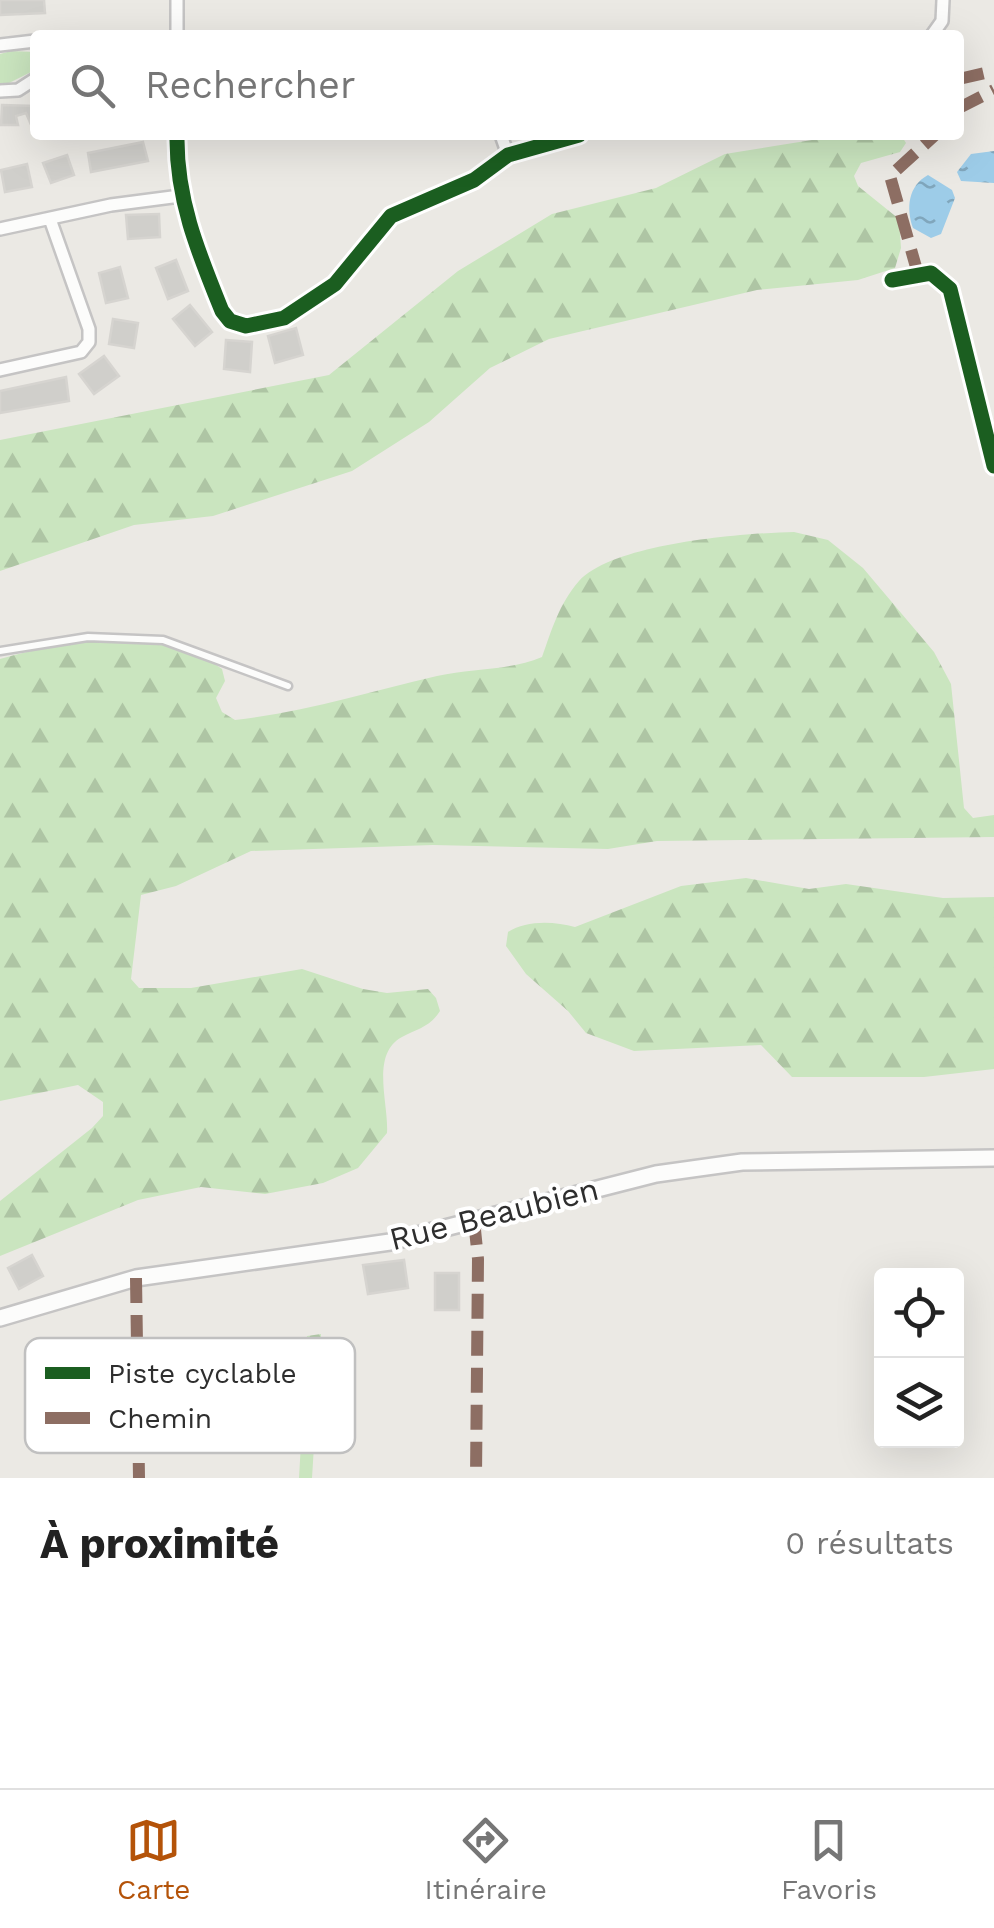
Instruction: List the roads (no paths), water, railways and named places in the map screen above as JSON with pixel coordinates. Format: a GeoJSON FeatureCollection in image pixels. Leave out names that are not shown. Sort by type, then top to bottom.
{"type":"FeatureCollection","features":[{"type":"Feature","properties":{"kind":"main road","name":"Rue Beaubien"},"geometry":{"type":"LineString","coordinates":[[0,1318],[136,1278],[390,1242],[656,1174],[742,1162],[994,1158]]}},
{"type":"Feature","properties":{"kind":"street"},"geometry":{"type":"LineString","coordinates":[[177,0],[177,30]]}},
{"type":"Feature","properties":{"kind":"street"},"geometry":{"type":"LineString","coordinates":[[936,30],[942,22],[943,0]]}},
{"type":"Feature","properties":{"kind":"street"},"geometry":{"type":"LineString","coordinates":[[0,45],[30,42]]}},
{"type":"Feature","properties":{"kind":"street"},"geometry":{"type":"LineString","coordinates":[[0,91],[18,90],[30,82]]}},
{"type":"Feature","properties":{"kind":"street"},"geometry":{"type":"LineString","coordinates":[[177,140],[180,196],[222,311],[230,321],[246,326],[284,318],[312,303],[335,284],[390,216],[474,180],[508,155],[560,140]]}},
{"type":"Feature","properties":{"kind":"street"},"geometry":{"type":"LineString","coordinates":[[503,140],[508,155]]}},
{"type":"Feature","properties":{"kind":"street"},"geometry":{"type":"LineString","coordinates":[[0,230],[111,204],[180,196]]}},
{"type":"Feature","properties":{"kind":"street"},"geometry":{"type":"LineString","coordinates":[[0,370],[81,352],[89,342],[89,329],[50,219]]}},
{"type":"Feature","properties":{"kind":"street"},"geometry":{"type":"LineString","coordinates":[[892,280],[931,273],[947,283],[990,430],[994,466]]}},
{"type":"Feature","properties":{"kind":"lane"},"geometry":{"type":"LineString","coordinates":[[0,651],[88,637],[162,640],[288,686]]}},
{"type":"Feature","properties":{"kind":"water"},"geometry":{"type":"Polygon","coordinates":[[[994,151],[994,183],[961,181],[957,172],[971,154],[994,151]]]}},
{"type":"Feature","properties":{"kind":"water"},"geometry":{"type":"Polygon","coordinates":[[[928,175],[952,190],[955,198],[941,234],[931,238],[913,228],[910,213],[913,191],[928,175]]]}}]}
